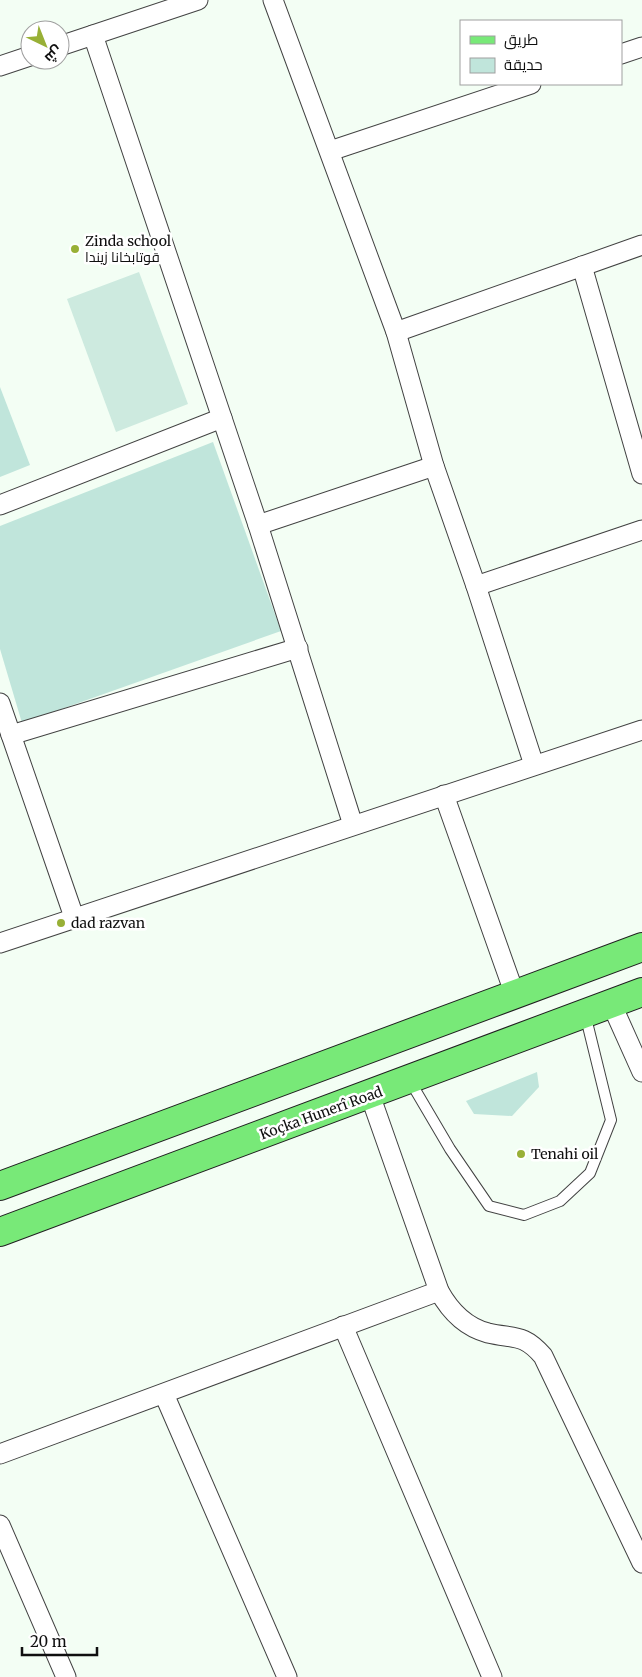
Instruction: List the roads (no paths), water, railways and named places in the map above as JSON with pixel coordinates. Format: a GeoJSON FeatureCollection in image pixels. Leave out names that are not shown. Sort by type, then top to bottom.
{"type":"FeatureCollection","features":[{"type":"Feature","properties":{"kind":"main road"},"geometry":{"type":"LineString","coordinates":[[0,1186],[642,947]]}},
{"type":"Feature","properties":{"kind":"main road","name":"Koçka Hunerî Road"},"geometry":{"type":"LineString","coordinates":[[0,1232],[642,992]]}},
{"type":"Feature","properties":{"kind":"street"},"geometry":{"type":"LineString","coordinates":[[70,43],[198,0]]}},
{"type":"Feature","properties":{"kind":"street"},"geometry":{"type":"LineString","coordinates":[[273,0],[396,332],[434,466],[476,586],[534,765]]}},
{"type":"Feature","properties":{"kind":"street"},"geometry":{"type":"LineString","coordinates":[[93,35],[258,524],[353,825]]}},
{"type":"Feature","properties":{"kind":"street"},"geometry":{"type":"LineString","coordinates":[[622,54],[642,47]]}},
{"type":"Feature","properties":{"kind":"street"},"geometry":{"type":"LineString","coordinates":[[0,66],[20,59]]}},
{"type":"Feature","properties":{"kind":"street"},"geometry":{"type":"LineString","coordinates":[[330,151],[528,85]]}},
{"type":"Feature","properties":{"kind":"street"},"geometry":{"type":"LineString","coordinates":[[396,332],[642,245]]}},
{"type":"Feature","properties":{"kind":"street"},"geometry":{"type":"LineString","coordinates":[[582,266],[642,474]]}},
{"type":"Feature","properties":{"kind":"street"},"geometry":{"type":"LineString","coordinates":[[0,505],[222,418]]}},
{"type":"Feature","properties":{"kind":"street"},"geometry":{"type":"LineString","coordinates":[[258,524],[434,466]]}},
{"type":"Feature","properties":{"kind":"street"},"geometry":{"type":"LineString","coordinates":[[476,586],[642,530]]}},
{"type":"Feature","properties":{"kind":"street"},"geometry":{"type":"LineString","coordinates":[[11,735],[298,648]]}},
{"type":"Feature","properties":{"kind":"street"},"geometry":{"type":"LineString","coordinates":[[0,702],[74,917]]}},
{"type":"Feature","properties":{"kind":"street"},"geometry":{"type":"LineString","coordinates":[[0,943],[642,730]]}},
{"type":"Feature","properties":{"kind":"street"},"geometry":{"type":"LineString","coordinates":[[444,795],[515,995]]}},
{"type":"Feature","properties":{"kind":"street"},"geometry":{"type":"LineString","coordinates":[[611,1003],[642,1072]]}},
{"type":"Feature","properties":{"kind":"street"},"geometry":{"type":"LineString","coordinates":[[370,1094],[439,1291],[451,1310],[468,1324],[489,1333],[517,1337],[536,1348],[543,1356],[642,1563]]}},
{"type":"Feature","properties":{"kind":"street"},"geometry":{"type":"LineString","coordinates":[[0,1454],[439,1291]]}},
{"type":"Feature","properties":{"kind":"street"},"geometry":{"type":"LineString","coordinates":[[343,1326],[492,1677]]}},
{"type":"Feature","properties":{"kind":"street"},"geometry":{"type":"LineString","coordinates":[[164,1394],[287,1677]]}},
{"type":"Feature","properties":{"kind":"street"},"geometry":{"type":"LineString","coordinates":[[0,1525],[66,1677]]}},
{"type":"Feature","properties":{"kind":"lane"},"geometry":{"type":"LineString","coordinates":[[409,1080],[450,1149],[489,1206],[524,1215],[560,1201],[590,1173],[611,1120],[585,1013]]}},
{"type":"Feature","properties":{"kind":"place","name":"Zinda school قوتابخانا زیندا"},"geometry":{"type":"Point","coordinates":[75,249]}},
{"type":"Feature","properties":{"kind":"place","name":"dad razvan"},"geometry":{"type":"Point","coordinates":[61,923]}},
{"type":"Feature","properties":{"kind":"place","name":"Tenahi oil"},"geometry":{"type":"Point","coordinates":[521,1154]}}]}
